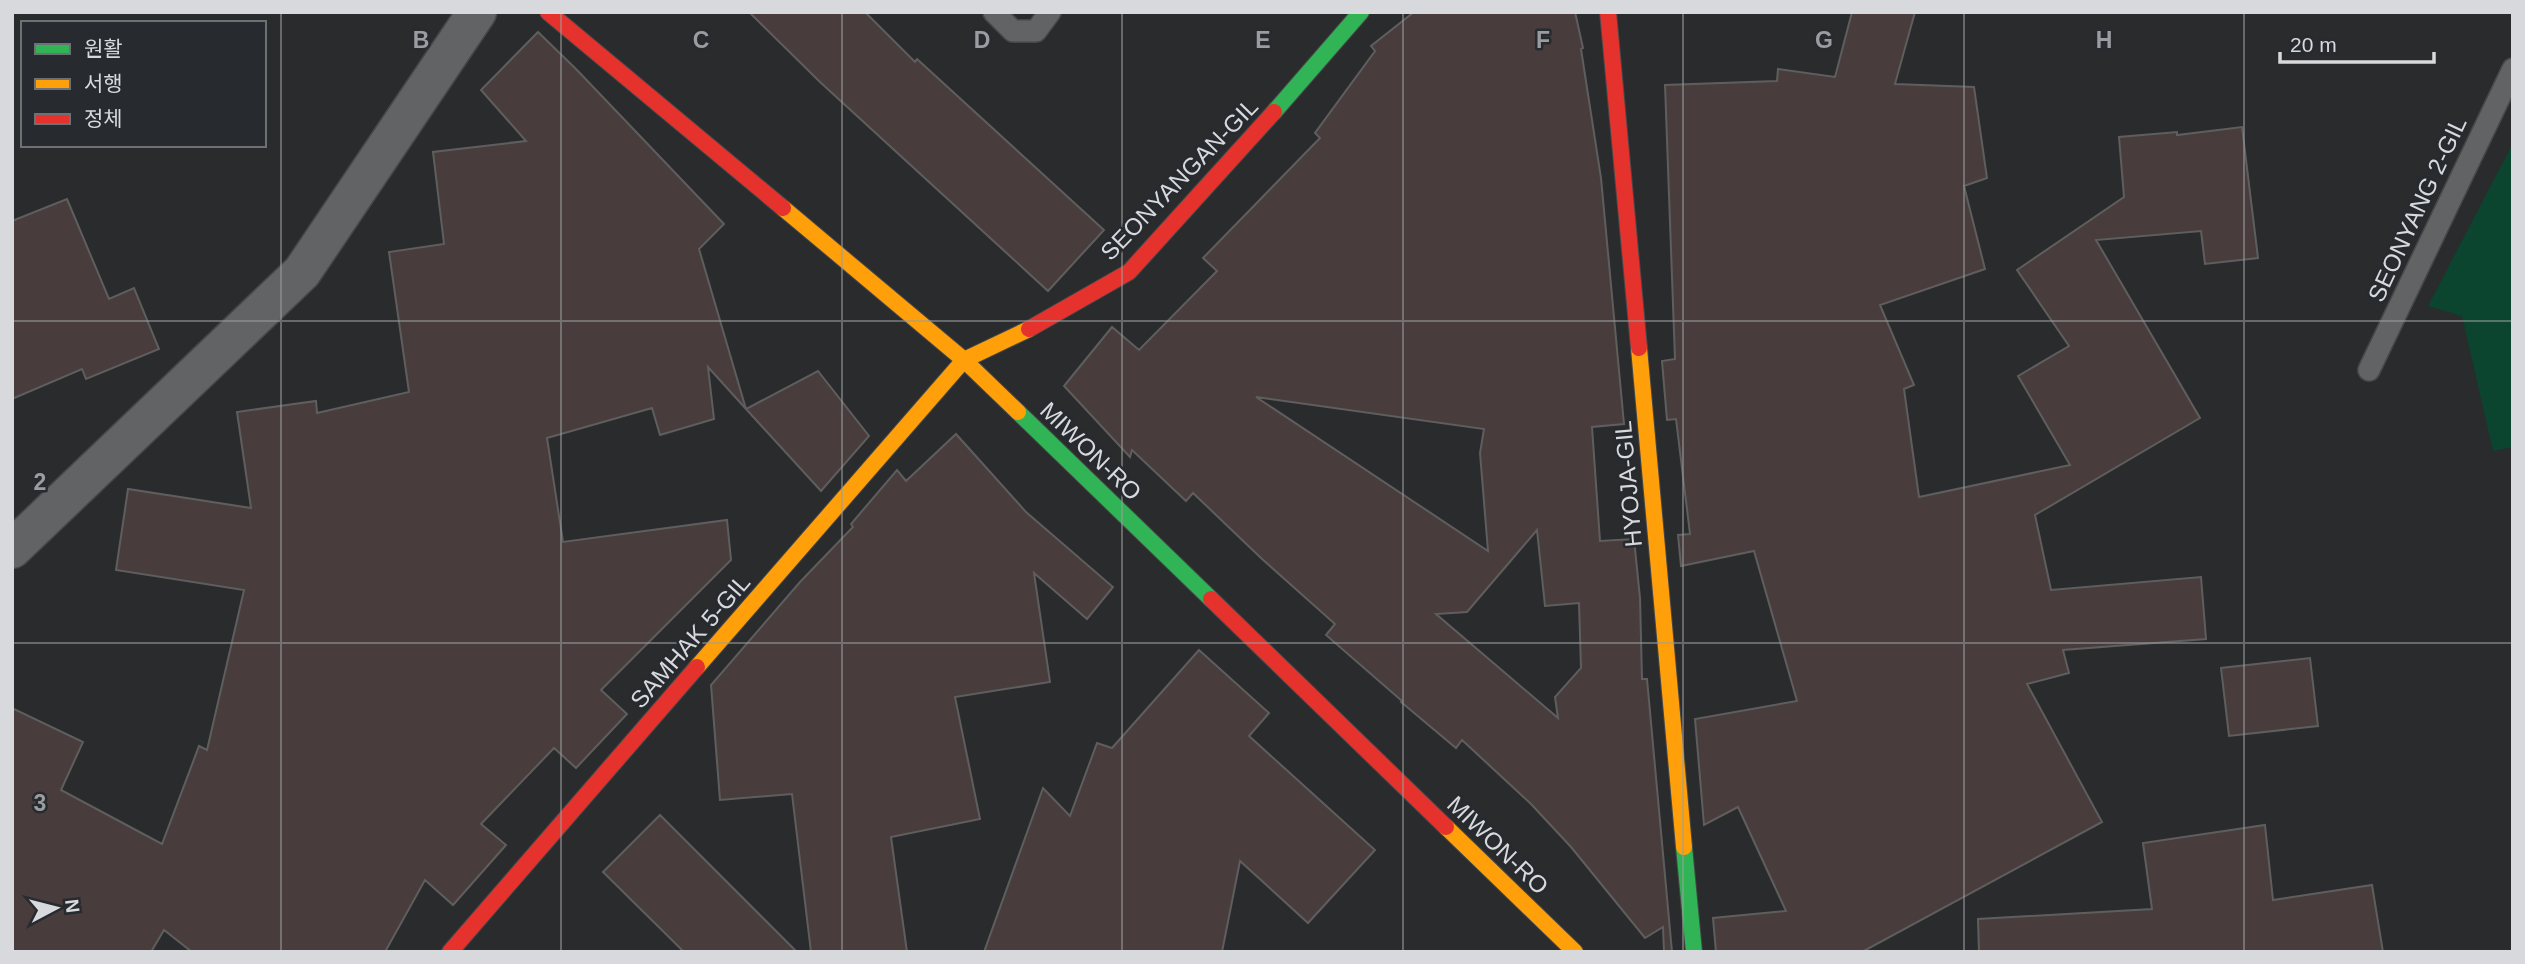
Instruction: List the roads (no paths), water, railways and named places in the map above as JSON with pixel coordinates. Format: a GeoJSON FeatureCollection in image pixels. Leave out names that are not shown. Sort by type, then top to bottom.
{"type":"FeatureCollection","features":[{"type":"Feature","properties":{"kind":"street"},"geometry":{"type":"LineString","coordinates":[[12,549],[302,272],[477,12]]}},
{"type":"Feature","properties":{"kind":"street","name":"MIWON-RO"},"geometry":{"type":"LineString","coordinates":[[548,12],[964,360],[1575,952]]}},
{"type":"Feature","properties":{"kind":"street","name":"SEONYANGAN-GIL"},"geometry":{"type":"LineString","coordinates":[[964,360],[1019,335],[1129,272],[1361,12]]}},
{"type":"Feature","properties":{"kind":"street","name":"HYOJA-GIL"},"geometry":{"type":"LineString","coordinates":[[1608,12],[1694,952]]}},
{"type":"Feature","properties":{"kind":"street","name":"SAMHAK 5-GIL"},"geometry":{"type":"LineString","coordinates":[[450,952],[964,360]]}},
{"type":"Feature","properties":{"kind":"lane"},"geometry":{"type":"LineString","coordinates":[[994,12],[1013,31],[1035,31],[1050,12]]}},
{"type":"Feature","properties":{"kind":"lane","name":"SEONYANG 2-GIL"},"geometry":{"type":"LineString","coordinates":[[2369,370],[2513,69]]}}]}
